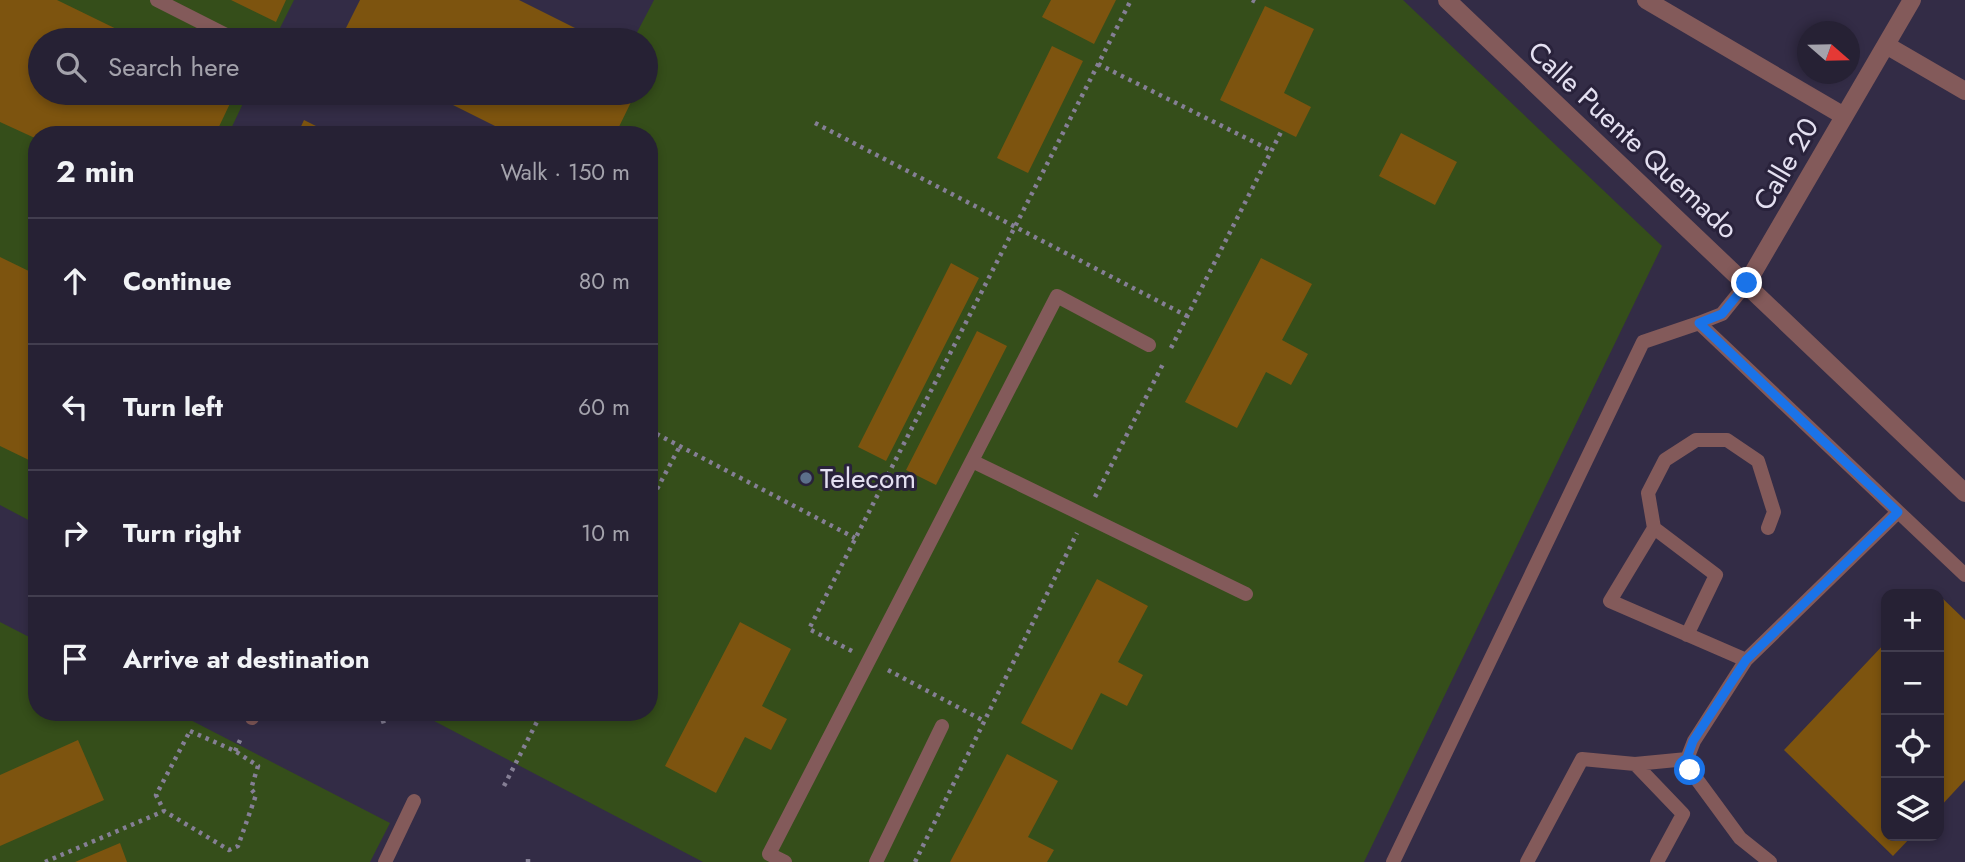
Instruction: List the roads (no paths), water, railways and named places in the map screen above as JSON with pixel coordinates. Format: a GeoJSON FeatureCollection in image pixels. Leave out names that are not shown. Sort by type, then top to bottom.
{"type":"FeatureCollection","features":[{"type":"Feature","properties":{"kind":"street","name":"Calle Puente Quemado"},"geometry":{"type":"LineString","coordinates":[[1447,0],[1965,493]]}},
{"type":"Feature","properties":{"kind":"street"},"geometry":{"type":"LineString","coordinates":[[1646,0],[1844,117]]}},
{"type":"Feature","properties":{"kind":"street","name":"Calle 20"},"geometry":{"type":"LineString","coordinates":[[1747,283],[1912,0]]}},
{"type":"Feature","properties":{"kind":"street"},"geometry":{"type":"LineString","coordinates":[[1886,45],[1965,92]]}},
{"type":"Feature","properties":{"kind":"lane"},"geometry":{"type":"LineString","coordinates":[[157,0],[212,28]]}},
{"type":"Feature","properties":{"kind":"lane"},"geometry":{"type":"LineString","coordinates":[[1393,862],[1643,342],[1722,314],[1747,283]]}},
{"type":"Feature","properties":{"kind":"lane"},"geometry":{"type":"LineString","coordinates":[[785,862],[769,854],[1057,296],[1149,345]]}},
{"type":"Feature","properties":{"kind":"lane"},"geometry":{"type":"LineString","coordinates":[[1699,323],[1965,575]]}},
{"type":"Feature","properties":{"kind":"lane"},"geometry":{"type":"LineString","coordinates":[[1746,660],[1610,601],[1654,528],[1648,494],[1665,460],[1696,440],[1727,440],[1758,461],[1774,512],[1768,528]]}},
{"type":"Feature","properties":{"kind":"lane"},"geometry":{"type":"LineString","coordinates":[[972,461],[1246,594]]}},
{"type":"Feature","properties":{"kind":"lane"},"geometry":{"type":"LineString","coordinates":[[1770,862],[1741,838],[1690,770],[1687,758],[1693,741],[1746,660],[1898,512]]}},
{"type":"Feature","properties":{"kind":"lane"},"geometry":{"type":"LineString","coordinates":[[1654,528],[1716,575],[1687,635]]}},
{"type":"Feature","properties":{"kind":"lane"},"geometry":{"type":"LineString","coordinates":[[876,862],[942,726]]}},
{"type":"Feature","properties":{"kind":"lane"},"geometry":{"type":"LineString","coordinates":[[1527,862],[1582,759],[1635,765],[1687,758]]}},
{"type":"Feature","properties":{"kind":"lane"},"geometry":{"type":"LineString","coordinates":[[1635,765],[1683,814],[1657,862]]}},
{"type":"Feature","properties":{"kind":"lane"},"geometry":{"type":"LineString","coordinates":[[385,862],[414,802]]}},
{"type":"Feature","properties":{"kind":"place","name":"Telecom"},"geometry":{"type":"Point","coordinates":[806,478]}}]}
